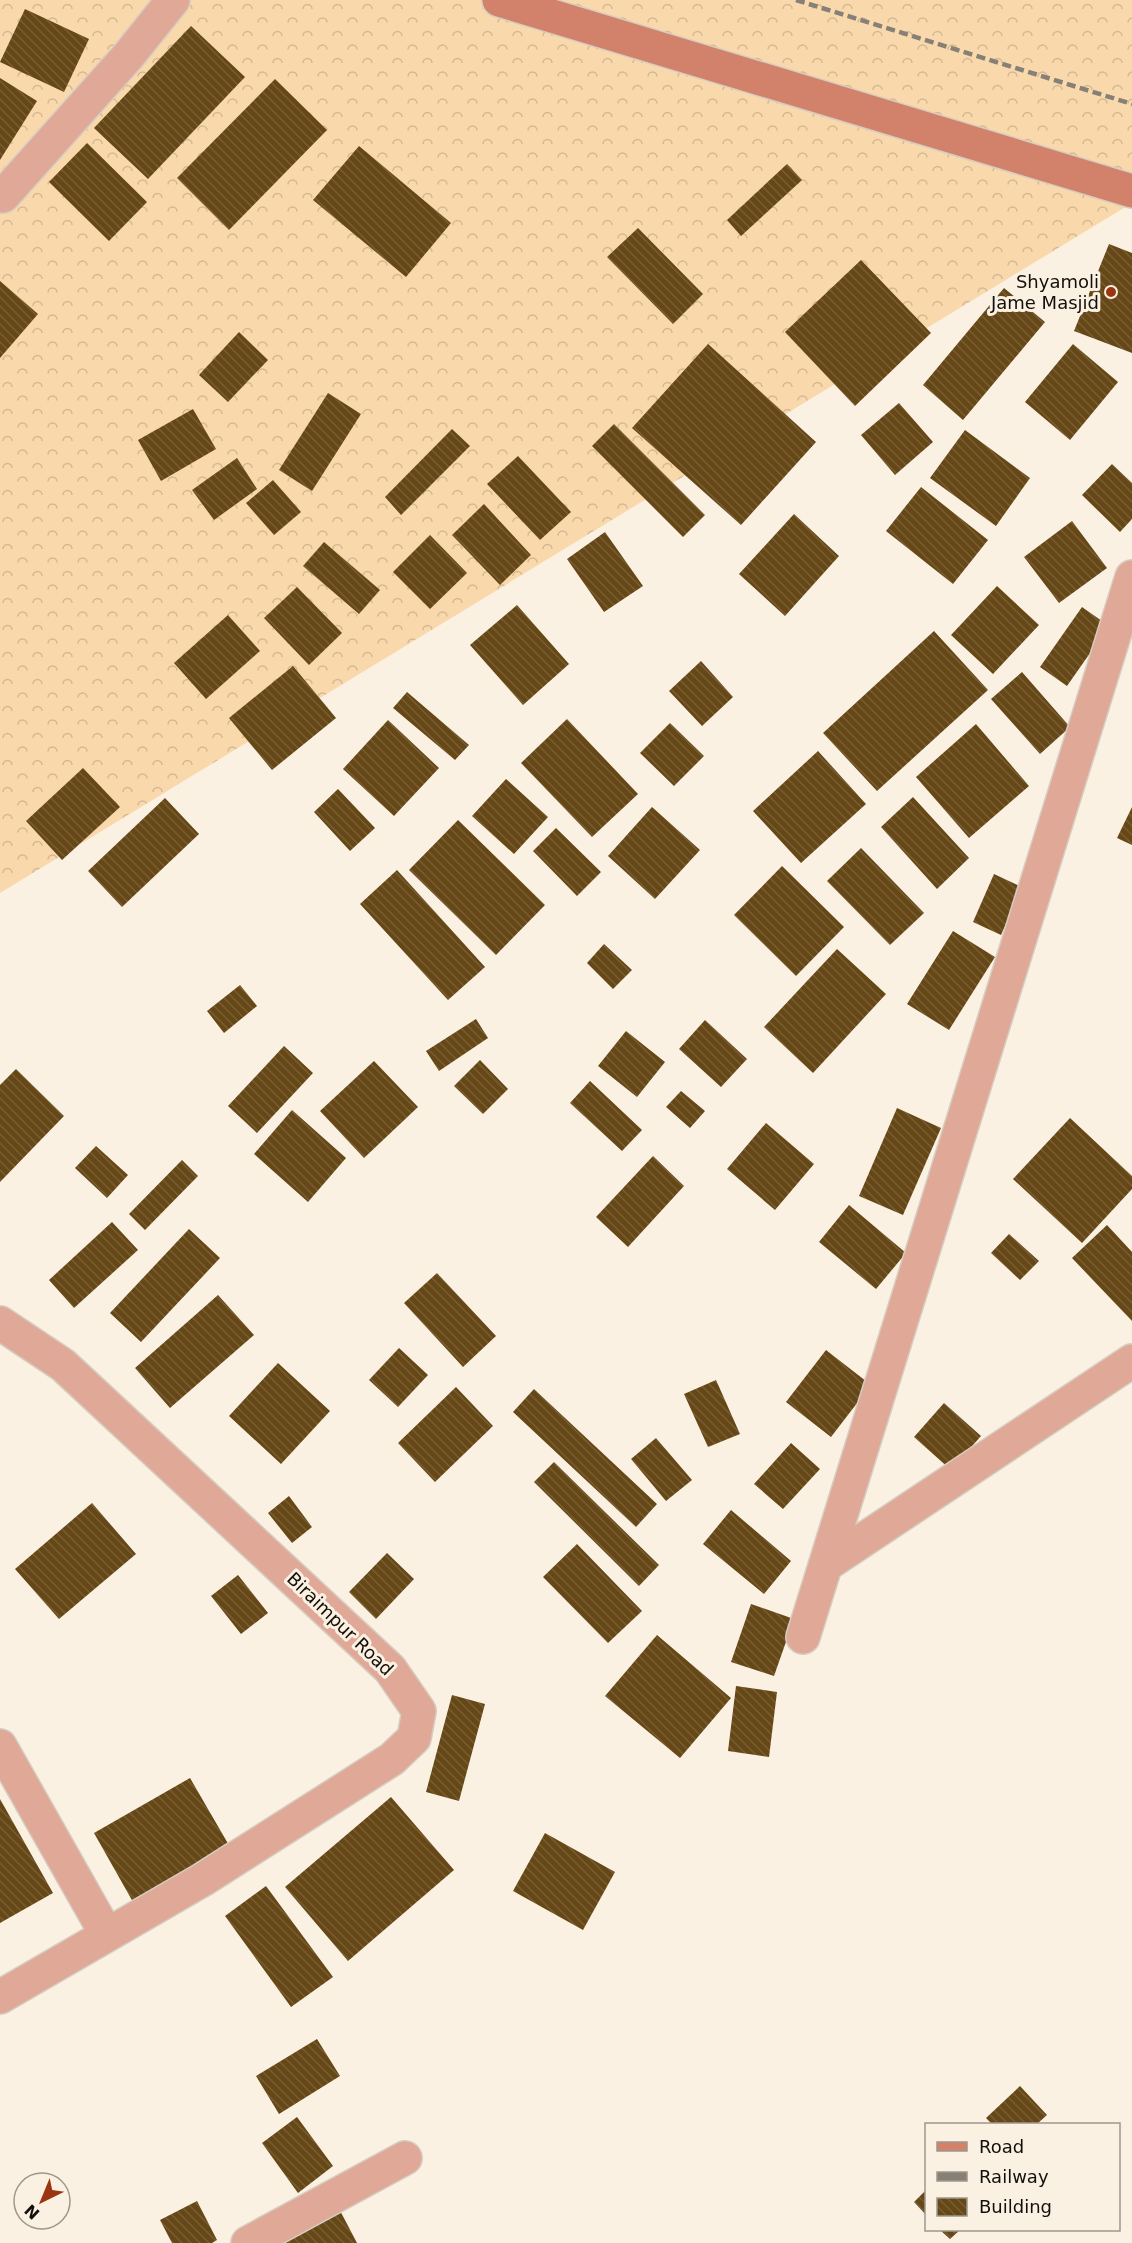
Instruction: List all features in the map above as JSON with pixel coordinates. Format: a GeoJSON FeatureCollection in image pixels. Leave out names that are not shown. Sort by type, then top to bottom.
{"type":"FeatureCollection","features":[{"type":"Feature","properties":{"kind":"street"},"geometry":{"type":"LineString","coordinates":[[3,196],[129,55],[173,0]]}},
{"type":"Feature","properties":{"kind":"street"},"geometry":{"type":"LineString","coordinates":[[499,0],[1132,191]]}},
{"type":"Feature","properties":{"kind":"street"},"geometry":{"type":"LineString","coordinates":[[803,1637],[1132,578]]}},
{"type":"Feature","properties":{"kind":"street","name":"Biraimpur Road"},"geometry":{"type":"LineString","coordinates":[[0,1323],[63,1365],[390,1670],[419,1711],[414,1738],[392,1759],[202,1880],[0,1997]]}},
{"type":"Feature","properties":{"kind":"street"},"geometry":{"type":"LineString","coordinates":[[827,1564],[1132,1361]]}},
{"type":"Feature","properties":{"kind":"street"},"geometry":{"type":"LineString","coordinates":[[0,1746],[108,1935]]}},
{"type":"Feature","properties":{"kind":"street"},"geometry":{"type":"LineString","coordinates":[[248,2243],[405,2158]]}},
{"type":"Feature","properties":{"kind":"green space"},"geometry":{"type":"Polygon","coordinates":[[[0,0],[1132,0],[1132,203],[0,893],[0,0]]]}},
{"type":"Feature","properties":{"kind":"building"},"geometry":{"type":"Polygon","coordinates":[[[25,9],[89,39],[64,92],[0,62],[25,9]]]}},
{"type":"Feature","properties":{"kind":"building"},"geometry":{"type":"Polygon","coordinates":[[[191,26],[245,77],[148,179],[94,128],[191,26]]]}},
{"type":"Feature","properties":{"kind":"building"},"geometry":{"type":"Polygon","coordinates":[[[0,78],[37,101],[0,160],[0,78]]]}},
{"type":"Feature","properties":{"kind":"building"},"geometry":{"type":"Polygon","coordinates":[[[275,79],[327,130],[229,230],[177,178],[275,79]]]}},
{"type":"Feature","properties":{"kind":"building"},"geometry":{"type":"Polygon","coordinates":[[[87,143],[147,202],[109,241],[49,182],[87,143]]]}},
{"type":"Feature","properties":{"kind":"building"},"geometry":{"type":"Polygon","coordinates":[[[359,146],[451,223],[406,277],[313,200],[359,146]]]}},
{"type":"Feature","properties":{"kind":"building"},"geometry":{"type":"Polygon","coordinates":[[[787,164],[802,180],[741,236],[727,220],[787,164]]]}},
{"type":"Feature","properties":{"kind":"building"},"geometry":{"type":"Polygon","coordinates":[[[638,228],[703,294],[673,324],[607,257],[638,228]]]}},
{"type":"Feature","properties":{"kind":"building","name":"Shyamoli Jame Masjid"},"geometry":{"type":"Polygon","coordinates":[[[1109,244],[1132,253],[1132,353],[1074,331],[1109,244]]]}},
{"type":"Feature","properties":{"kind":"building"},"geometry":{"type":"Polygon","coordinates":[[[861,260],[931,333],[855,406],[785,332],[861,260]]]}},
{"type":"Feature","properties":{"kind":"building"},"geometry":{"type":"Polygon","coordinates":[[[0,281],[38,314],[0,358],[0,281]]]}},
{"type":"Feature","properties":{"kind":"building"},"geometry":{"type":"Polygon","coordinates":[[[1004,288],[1045,322],[963,420],[923,385],[1004,288]]]}},
{"type":"Feature","properties":{"kind":"building"},"geometry":{"type":"Polygon","coordinates":[[[239,332],[268,360],[228,402],[199,375],[239,332]]]}},
{"type":"Feature","properties":{"kind":"building"},"geometry":{"type":"Polygon","coordinates":[[[708,344],[816,442],[741,525],[632,428],[708,344]]]}},
{"type":"Feature","properties":{"kind":"building"},"geometry":{"type":"Polygon","coordinates":[[[1073,344],[1118,382],[1070,440],[1025,402],[1073,344]]]}},
{"type":"Feature","properties":{"kind":"building"},"geometry":{"type":"Polygon","coordinates":[[[328,393],[361,414],[312,491],[279,470],[328,393]]]}},
{"type":"Feature","properties":{"kind":"building"},"geometry":{"type":"Polygon","coordinates":[[[899,403],[933,442],[895,475],[861,435],[899,403]]]}},
{"type":"Feature","properties":{"kind":"building"},"geometry":{"type":"Polygon","coordinates":[[[193,409],[216,449],[161,481],[138,440],[193,409]]]}},
{"type":"Feature","properties":{"kind":"building"},"geometry":{"type":"Polygon","coordinates":[[[614,424],[705,515],[683,537],[592,446],[614,424]]]}},
{"type":"Feature","properties":{"kind":"building"},"geometry":{"type":"Polygon","coordinates":[[[452,429],[470,446],[401,515],[385,497],[452,429]]]}},
{"type":"Feature","properties":{"kind":"building"},"geometry":{"type":"Polygon","coordinates":[[[965,430],[1030,478],[996,526],[930,478],[965,430]]]}},
{"type":"Feature","properties":{"kind":"building"},"geometry":{"type":"Polygon","coordinates":[[[518,456],[571,512],[540,540],[487,484],[518,456]]]}},
{"type":"Feature","properties":{"kind":"building"},"geometry":{"type":"Polygon","coordinates":[[[237,458],[257,489],[214,520],[192,490],[237,458]]]}},
{"type":"Feature","properties":{"kind":"building"},"geometry":{"type":"Polygon","coordinates":[[[1112,464],[1132,483],[1132,519],[1120,532],[1082,495],[1112,464]]]}},
{"type":"Feature","properties":{"kind":"building"},"geometry":{"type":"Polygon","coordinates":[[[273,480],[301,512],[274,535],[246,503],[273,480]]]}},
{"type":"Feature","properties":{"kind":"building"},"geometry":{"type":"Polygon","coordinates":[[[921,487],[988,540],[953,584],[886,531],[921,487]]]}},
{"type":"Feature","properties":{"kind":"building"},"geometry":{"type":"Polygon","coordinates":[[[484,504],[531,555],[500,585],[452,535],[484,504]]]}},
{"type":"Feature","properties":{"kind":"building"},"geometry":{"type":"Polygon","coordinates":[[[794,514],[839,556],[785,616],[739,574],[794,514]]]}},
{"type":"Feature","properties":{"kind":"building"},"geometry":{"type":"Polygon","coordinates":[[[1072,521],[1107,568],[1059,603],[1024,557],[1072,521]]]}},
{"type":"Feature","properties":{"kind":"building"},"geometry":{"type":"Polygon","coordinates":[[[605,532],[643,586],[604,612],[567,559],[605,532]]]}},
{"type":"Feature","properties":{"kind":"building"},"geometry":{"type":"Polygon","coordinates":[[[430,535],[467,573],[430,609],[393,572],[430,535]]]}},
{"type":"Feature","properties":{"kind":"building"},"geometry":{"type":"Polygon","coordinates":[[[324,542],[380,590],[359,614],[303,566],[324,542]]]}},
{"type":"Feature","properties":{"kind":"building"},"geometry":{"type":"Polygon","coordinates":[[[997,586],[1039,625],[993,674],[951,635],[997,586]]]}},
{"type":"Feature","properties":{"kind":"building"},"geometry":{"type":"Polygon","coordinates":[[[297,587],[342,633],[309,665],[264,618],[297,587]]]}},
{"type":"Feature","properties":{"kind":"building"},"geometry":{"type":"Polygon","coordinates":[[[517,605],[569,664],[523,705],[470,645],[517,605]]]}},
{"type":"Feature","properties":{"kind":"building"},"geometry":{"type":"Polygon","coordinates":[[[1082,607],[1109,626],[1067,686],[1040,667],[1082,607]]]}},
{"type":"Feature","properties":{"kind":"building"},"geometry":{"type":"Polygon","coordinates":[[[228,615],[260,651],[206,699],[174,663],[228,615]]]}},
{"type":"Feature","properties":{"kind":"building"},"geometry":{"type":"Polygon","coordinates":[[[934,631],[988,690],[877,791],[823,733],[934,631]]]}},
{"type":"Feature","properties":{"kind":"building"},"geometry":{"type":"Polygon","coordinates":[[[701,661],[733,697],[702,726],[669,691],[701,661]]]}},
{"type":"Feature","properties":{"kind":"building"},"geometry":{"type":"Polygon","coordinates":[[[293,666],[336,718],[272,770],[229,718],[293,666]]]}},
{"type":"Feature","properties":{"kind":"building"},"geometry":{"type":"Polygon","coordinates":[[[1022,672],[1070,727],[1040,754],[991,699],[1022,672]]]}},
{"type":"Feature","properties":{"kind":"building"},"geometry":{"type":"Polygon","coordinates":[[[407,692],[469,745],[455,760],[393,708],[407,692]]]}},
{"type":"Feature","properties":{"kind":"building"},"geometry":{"type":"Polygon","coordinates":[[[567,719],[638,794],[592,837],[521,763],[567,719]]]}},
{"type":"Feature","properties":{"kind":"building"},"geometry":{"type":"Polygon","coordinates":[[[388,720],[439,768],[394,816],[343,769],[388,720]]]}},
{"type":"Feature","properties":{"kind":"building"},"geometry":{"type":"Polygon","coordinates":[[[670,723],[704,756],[674,786],[640,753],[670,723]]]}},
{"type":"Feature","properties":{"kind":"building"},"geometry":{"type":"Polygon","coordinates":[[[976,724],[1029,786],[969,838],[916,777],[976,724]]]}},
{"type":"Feature","properties":{"kind":"building"},"geometry":{"type":"Polygon","coordinates":[[[818,751],[866,804],[801,863],[753,811],[818,751]]]}},
{"type":"Feature","properties":{"kind":"building"},"geometry":{"type":"Polygon","coordinates":[[[83,768],[120,807],[62,860],[26,821],[83,768]]]}},
{"type":"Feature","properties":{"kind":"building"},"geometry":{"type":"Polygon","coordinates":[[[506,779],[548,817],[514,854],[472,816],[506,779]]]}},
{"type":"Feature","properties":{"kind":"building"},"geometry":{"type":"Polygon","coordinates":[[[338,789],[375,828],[350,851],[314,812],[338,789]]]}},
{"type":"Feature","properties":{"kind":"building"},"geometry":{"type":"Polygon","coordinates":[[[913,797],[969,858],[937,889],[881,827],[913,797]]]}},
{"type":"Feature","properties":{"kind":"building"},"geometry":{"type":"Polygon","coordinates":[[[165,798],[199,834],[122,907],[88,871],[165,798]]]}},
{"type":"Feature","properties":{"kind":"building"},"geometry":{"type":"Polygon","coordinates":[[[652,807],[700,850],[655,899],[608,856],[652,807]]]}},
{"type":"Feature","properties":{"kind":"building"},"geometry":{"type":"Polygon","coordinates":[[[1132,807],[1132,845],[1117,838],[1132,807]]]}},
{"type":"Feature","properties":{"kind":"building"},"geometry":{"type":"Polygon","coordinates":[[[458,820],[545,905],[496,955],[409,870],[458,820]]]}},
{"type":"Feature","properties":{"kind":"building"},"geometry":{"type":"Polygon","coordinates":[[[556,828],[601,872],[577,896],[533,851],[556,828]]]}},
{"type":"Feature","properties":{"kind":"building"},"geometry":{"type":"Polygon","coordinates":[[[861,848],[924,913],[890,945],[827,881],[861,848]]]}},
{"type":"Feature","properties":{"kind":"building"},"geometry":{"type":"Polygon","coordinates":[[[782,866],[844,927],[796,976],[734,915],[782,866]]]}},
{"type":"Feature","properties":{"kind":"building"},"geometry":{"type":"Polygon","coordinates":[[[397,870],[485,967],[448,1000],[360,904],[397,870]]]}},
{"type":"Feature","properties":{"kind":"building"},"geometry":{"type":"Polygon","coordinates":[[[994,874],[1022,887],[1001,935],[973,922],[994,874]]]}},
{"type":"Feature","properties":{"kind":"building"},"geometry":{"type":"Polygon","coordinates":[[[953,931],[995,957],[949,1030],[907,1004],[953,931]]]}},
{"type":"Feature","properties":{"kind":"building"},"geometry":{"type":"Polygon","coordinates":[[[604,944],[632,970],[613,989],[587,963],[604,944]]]}},
{"type":"Feature","properties":{"kind":"building"},"geometry":{"type":"Polygon","coordinates":[[[837,949],[886,994],[813,1073],[764,1027],[837,949]]]}},
{"type":"Feature","properties":{"kind":"building"},"geometry":{"type":"Polygon","coordinates":[[[240,985],[257,1006],[224,1033],[207,1011],[240,985]]]}},
{"type":"Feature","properties":{"kind":"building"},"geometry":{"type":"Polygon","coordinates":[[[476,1019],[488,1038],[439,1071],[426,1051],[476,1019]]]}},
{"type":"Feature","properties":{"kind":"building"},"geometry":{"type":"Polygon","coordinates":[[[705,1020],[747,1059],[721,1087],[679,1049],[705,1020]]]}},
{"type":"Feature","properties":{"kind":"building"},"geometry":{"type":"Polygon","coordinates":[[[626,1031],[665,1062],[637,1097],[598,1066],[626,1031]]]}},
{"type":"Feature","properties":{"kind":"building"},"geometry":{"type":"Polygon","coordinates":[[[284,1046],[313,1073],[257,1133],[228,1106],[284,1046]]]}},
{"type":"Feature","properties":{"kind":"building"},"geometry":{"type":"Polygon","coordinates":[[[480,1060],[508,1089],[483,1114],[454,1086],[480,1060]]]}},
{"type":"Feature","properties":{"kind":"building"},"geometry":{"type":"Polygon","coordinates":[[[374,1061],[418,1107],[364,1158],[320,1111],[374,1061]]]}},
{"type":"Feature","properties":{"kind":"building"},"geometry":{"type":"Polygon","coordinates":[[[16,1069],[64,1116],[0,1182],[0,1085],[16,1069]]]}},
{"type":"Feature","properties":{"kind":"building"},"geometry":{"type":"Polygon","coordinates":[[[590,1081],[642,1130],[622,1151],[570,1103],[590,1081]]]}},
{"type":"Feature","properties":{"kind":"building"},"geometry":{"type":"Polygon","coordinates":[[[681,1091],[705,1111],[690,1128],[666,1107],[681,1091]]]}},
{"type":"Feature","properties":{"kind":"building"},"geometry":{"type":"Polygon","coordinates":[[[897,1108],[941,1128],[903,1215],[859,1196],[897,1108]]]}},
{"type":"Feature","properties":{"kind":"building"},"geometry":{"type":"Polygon","coordinates":[[[292,1110],[346,1158],[308,1202],[254,1154],[292,1110]]]}},
{"type":"Feature","properties":{"kind":"building"},"geometry":{"type":"Polygon","coordinates":[[[1070,1118],[1132,1176],[1132,1189],[1082,1243],[1013,1179],[1070,1118]]]}},
{"type":"Feature","properties":{"kind":"building"},"geometry":{"type":"Polygon","coordinates":[[[766,1123],[814,1164],[775,1210],[727,1169],[766,1123]]]}},
{"type":"Feature","properties":{"kind":"building"},"geometry":{"type":"Polygon","coordinates":[[[96,1146],[128,1175],[107,1198],[75,1168],[96,1146]]]}},
{"type":"Feature","properties":{"kind":"building"},"geometry":{"type":"Polygon","coordinates":[[[653,1156],[684,1186],[628,1247],[596,1217],[653,1156]]]}},
{"type":"Feature","properties":{"kind":"building"},"geometry":{"type":"Polygon","coordinates":[[[182,1160],[198,1176],[145,1230],[129,1214],[182,1160]]]}},
{"type":"Feature","properties":{"kind":"building"},"geometry":{"type":"Polygon","coordinates":[[[849,1205],[906,1253],[876,1289],[819,1242],[849,1205]]]}},
{"type":"Feature","properties":{"kind":"building"},"geometry":{"type":"Polygon","coordinates":[[[112,1222],[138,1250],[74,1308],[49,1280],[112,1222]]]}},
{"type":"Feature","properties":{"kind":"building"},"geometry":{"type":"Polygon","coordinates":[[[1107,1225],[1132,1252],[1132,1321],[1072,1258],[1107,1225]]]}},
{"type":"Feature","properties":{"kind":"building"},"geometry":{"type":"Polygon","coordinates":[[[189,1229],[220,1258],[141,1342],[110,1313],[189,1229]]]}},
{"type":"Feature","properties":{"kind":"building"},"geometry":{"type":"Polygon","coordinates":[[[1009,1234],[1039,1261],[1020,1280],[991,1253],[1009,1234]]]}},
{"type":"Feature","properties":{"kind":"building"},"geometry":{"type":"Polygon","coordinates":[[[437,1273],[496,1336],[463,1367],[404,1303],[437,1273]]]}},
{"type":"Feature","properties":{"kind":"building"},"geometry":{"type":"Polygon","coordinates":[[[218,1295],[254,1335],[170,1408],[135,1368],[218,1295]]]}},
{"type":"Feature","properties":{"kind":"building"},"geometry":{"type":"Polygon","coordinates":[[[399,1348],[428,1375],[398,1407],[369,1380],[399,1348]]]}},
{"type":"Feature","properties":{"kind":"building"},"geometry":{"type":"Polygon","coordinates":[[[826,1350],[871,1385],[831,1437],[786,1402],[826,1350]]]}},
{"type":"Feature","properties":{"kind":"building"},"geometry":{"type":"Polygon","coordinates":[[[278,1363],[330,1411],[281,1464],[229,1416],[278,1363]]]}},
{"type":"Feature","properties":{"kind":"building"},"geometry":{"type":"Polygon","coordinates":[[[716,1380],[740,1434],[708,1447],[684,1394],[716,1380]]]}},
{"type":"Feature","properties":{"kind":"building"},"geometry":{"type":"Polygon","coordinates":[[[456,1387],[493,1426],[435,1482],[398,1443],[456,1387]]]}},
{"type":"Feature","properties":{"kind":"building"},"geometry":{"type":"Polygon","coordinates":[[[534,1389],[657,1504],[636,1527],[513,1412],[534,1389]]]}},
{"type":"Feature","properties":{"kind":"building"},"geometry":{"type":"Polygon","coordinates":[[[944,1403],[981,1436],[951,1470],[914,1437],[944,1403]]]}},
{"type":"Feature","properties":{"kind":"building"},"geometry":{"type":"Polygon","coordinates":[[[656,1438],[692,1480],[666,1501],[631,1459],[656,1438]]]}},
{"type":"Feature","properties":{"kind":"building"},"geometry":{"type":"Polygon","coordinates":[[[791,1443],[820,1469],[783,1509],[754,1484],[791,1443]]]}},
{"type":"Feature","properties":{"kind":"building"},"geometry":{"type":"Polygon","coordinates":[[[554,1462],[659,1565],[639,1586],[534,1482],[554,1462]]]}},
{"type":"Feature","properties":{"kind":"building"},"geometry":{"type":"Polygon","coordinates":[[[289,1496],[312,1527],[292,1543],[268,1513],[289,1496]]]}},
{"type":"Feature","properties":{"kind":"building"},"geometry":{"type":"Polygon","coordinates":[[[92,1503],[136,1554],[59,1619],[15,1569],[92,1503]]]}},
{"type":"Feature","properties":{"kind":"building"},"geometry":{"type":"Polygon","coordinates":[[[731,1510],[791,1561],[764,1594],[703,1544],[731,1510]]]}},
{"type":"Feature","properties":{"kind":"building"},"geometry":{"type":"Polygon","coordinates":[[[577,1544],[642,1611],[608,1643],[543,1577],[577,1544]]]}},
{"type":"Feature","properties":{"kind":"building"},"geometry":{"type":"Polygon","coordinates":[[[387,1553],[414,1579],[376,1619],[349,1592],[387,1553]]]}},
{"type":"Feature","properties":{"kind":"building"},"geometry":{"type":"Polygon","coordinates":[[[238,1575],[268,1613],[241,1634],[211,1596],[238,1575]]]}},
{"type":"Feature","properties":{"kind":"building"},"geometry":{"type":"Polygon","coordinates":[[[751,1604],[794,1619],[774,1676],[731,1662],[751,1604]]]}},
{"type":"Feature","properties":{"kind":"building"},"geometry":{"type":"Polygon","coordinates":[[[657,1635],[731,1698],[680,1758],[605,1696],[657,1635]]]}},
{"type":"Feature","properties":{"kind":"building"},"geometry":{"type":"Polygon","coordinates":[[[736,1686],[777,1692],[769,1757],[728,1751],[736,1686]]]}},
{"type":"Feature","properties":{"kind":"building"},"geometry":{"type":"Polygon","coordinates":[[[452,1695],[485,1704],[459,1801],[426,1792],[452,1695]]]}},
{"type":"Feature","properties":{"kind":"building"},"geometry":{"type":"Polygon","coordinates":[[[190,1778],[230,1847],[133,1902],[94,1833],[190,1778]]]}},
{"type":"Feature","properties":{"kind":"building"},"geometry":{"type":"Polygon","coordinates":[[[391,1797],[454,1870],[348,1961],[285,1887],[391,1797]]]}},
{"type":"Feature","properties":{"kind":"building"},"geometry":{"type":"Polygon","coordinates":[[[0,1799],[53,1893],[0,1923],[0,1799]]]}},
{"type":"Feature","properties":{"kind":"building"},"geometry":{"type":"Polygon","coordinates":[[[545,1833],[615,1872],[583,1930],[513,1891],[545,1833]]]}},
{"type":"Feature","properties":{"kind":"building"},"geometry":{"type":"Polygon","coordinates":[[[266,1886],[333,1977],[291,2007],[225,1916],[266,1886]]]}},
{"type":"Feature","properties":{"kind":"building"},"geometry":{"type":"Polygon","coordinates":[[[317,2039],[340,2076],[279,2114],[256,2076],[317,2039]]]}},
{"type":"Feature","properties":{"kind":"building"},"geometry":{"type":"Polygon","coordinates":[[[1020,2086],[1047,2115],[1038,2123],[991,2123],[986,2118],[1020,2086]]]}},
{"type":"Feature","properties":{"kind":"building"},"geometry":{"type":"Polygon","coordinates":[[[297,2117],[333,2166],[298,2193],[262,2143],[297,2117]]]}},
{"type":"Feature","properties":{"kind":"building"},"geometry":{"type":"Polygon","coordinates":[[[925,2191],[925,2214],[914,2202],[925,2191]]]}},
{"type":"Feature","properties":{"kind":"building"},"geometry":{"type":"Polygon","coordinates":[[[197,2201],[217,2240],[212,2243],[172,2243],[160,2220],[197,2201]]]}},
{"type":"Feature","properties":{"kind":"building"},"geometry":{"type":"Polygon","coordinates":[[[335,2201],[357,2243],[255,2243],[335,2201]]]}},
{"type":"Feature","properties":{"kind":"building"},"geometry":{"type":"Polygon","coordinates":[[[941,2231],[959,2231],[950,2239],[941,2231]]]}},
{"type":"Feature","properties":{"kind":"railway"},"geometry":{"type":"LineString","coordinates":[[796,0],[1132,104]]}},
{"type":"Feature","properties":{"kind":"place","name":"Shyamoli Jame Masjid"},"geometry":{"type":"Point","coordinates":[1111,292]}}]}
